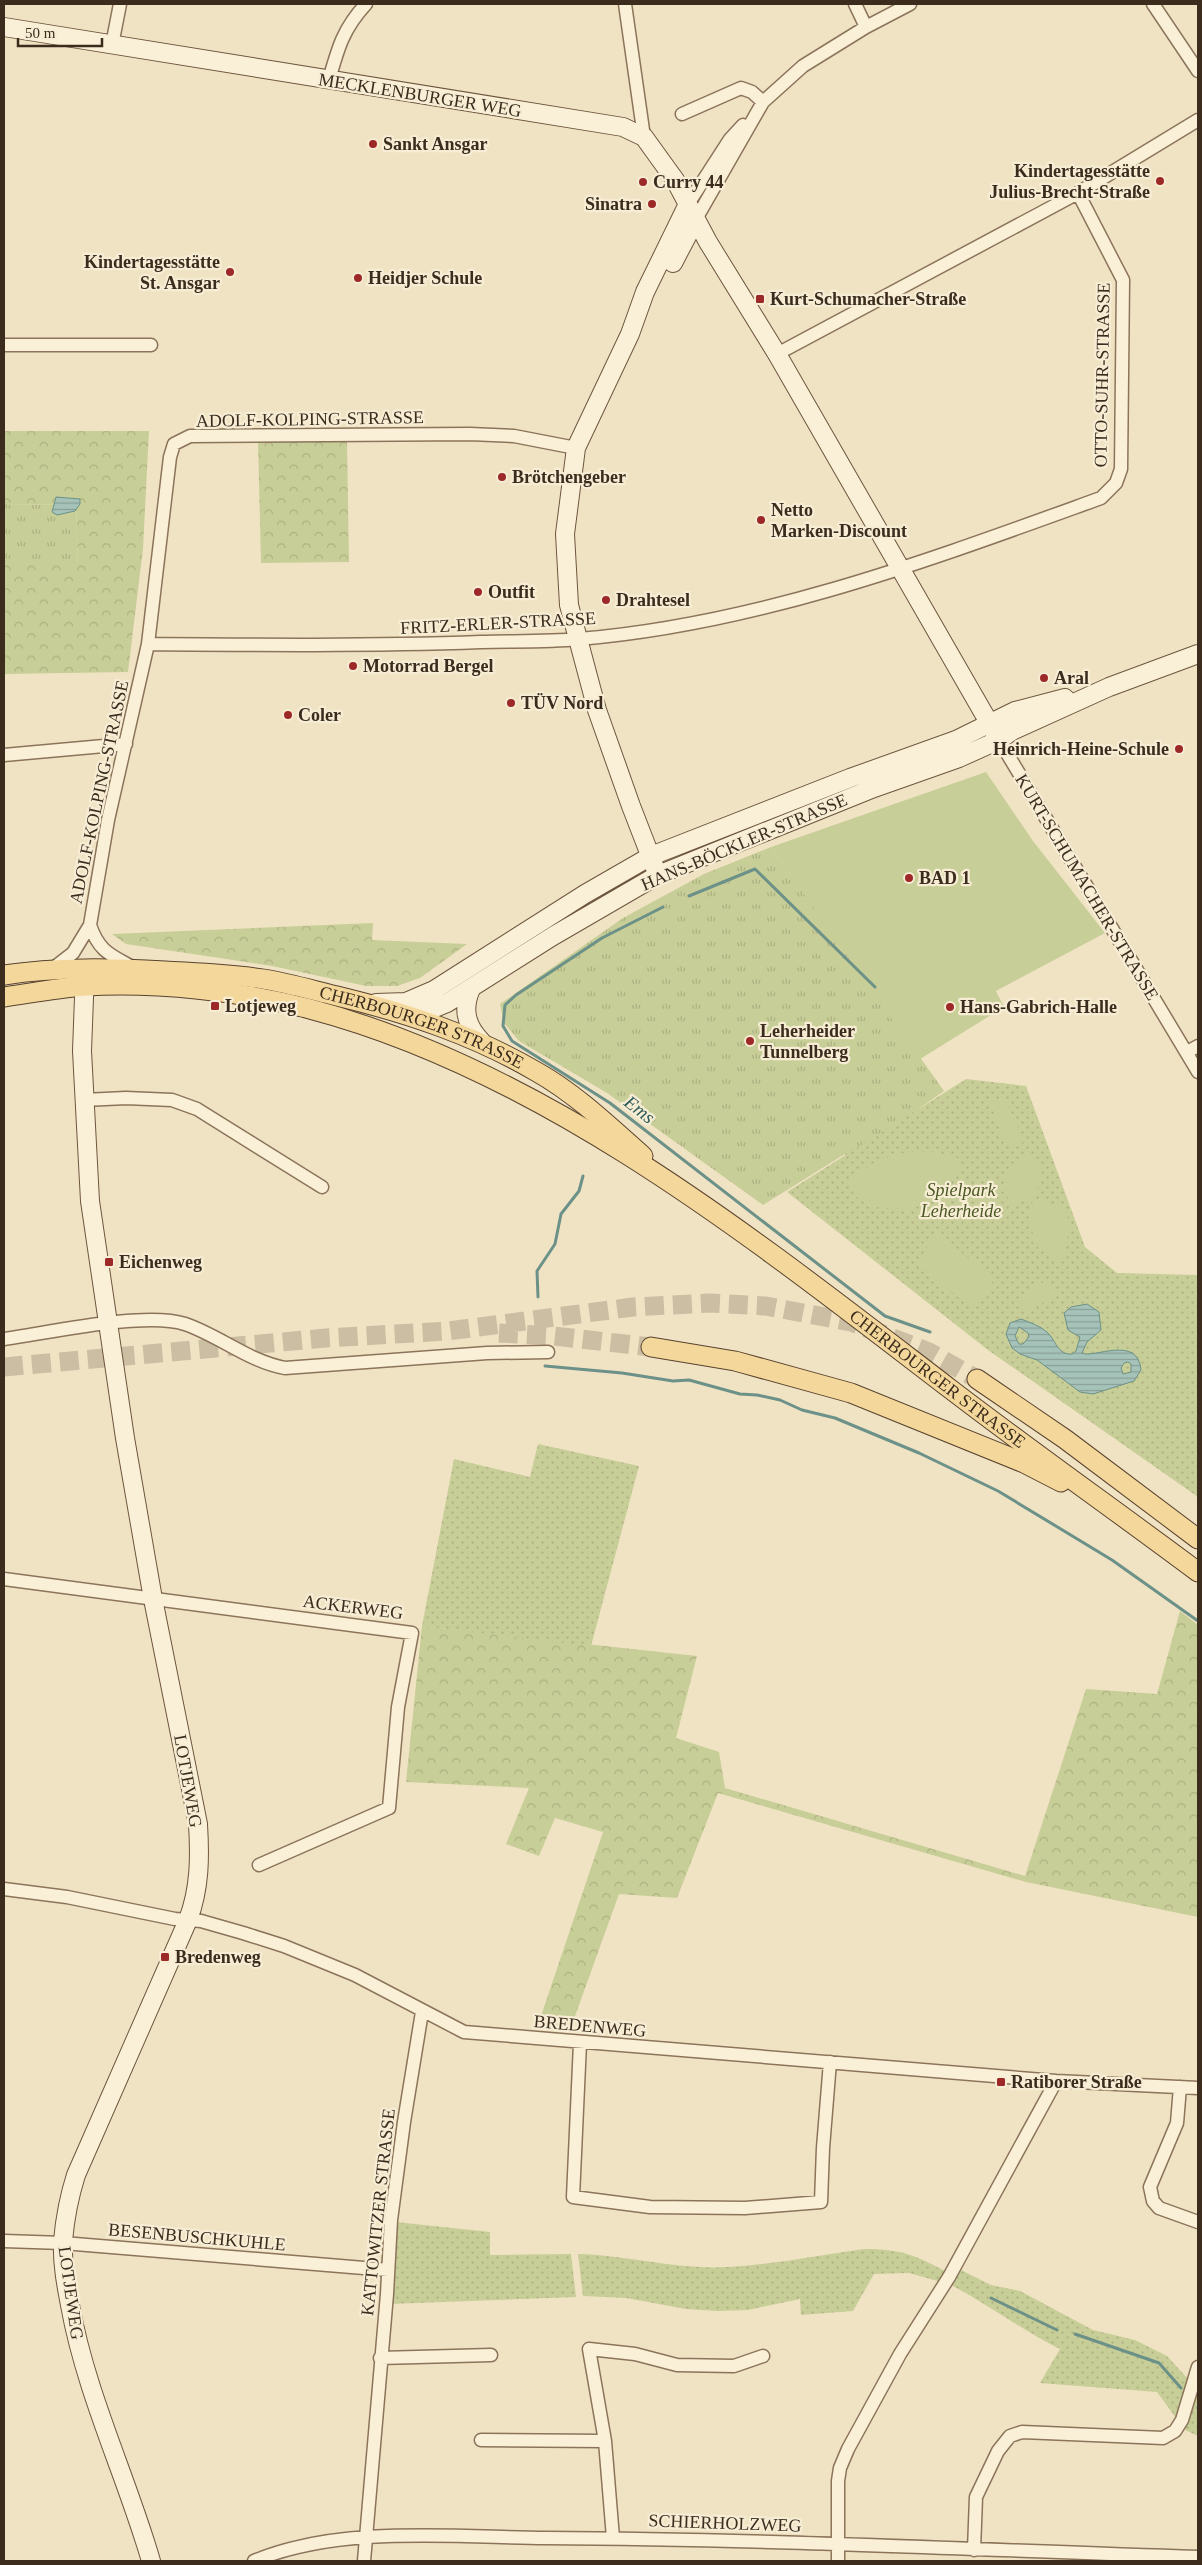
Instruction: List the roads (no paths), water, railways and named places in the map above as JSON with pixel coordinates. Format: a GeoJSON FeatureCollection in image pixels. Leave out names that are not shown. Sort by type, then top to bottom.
{"type":"FeatureCollection","features":[{"type":"Feature","properties":{"kind":"main road","name":"CHERBOURGER STRASSE"},"geometry":{"type":"LineString","coordinates":[[4,997],[85,977],[136,969],[264,979],[365,1002],[413,1016],[482,1042],[538,1072],[578,1099],[678,1188],[1198,1572]]}},
{"type":"Feature","properties":{"kind":"main road","name":"CHERBOURGER STRASSE"},"geometry":{"type":"LineString","coordinates":[[4,975],[50,970],[85,977],[252,997],[307,1008],[362,1024],[416,1044],[520,1094],[678,1188]]}},
{"type":"Feature","properties":{"kind":"main road"},"geometry":{"type":"LineString","coordinates":[[362,1024],[386,1025],[413,1016],[411,1027],[416,1044]]}},
{"type":"Feature","properties":{"kind":"main road"},"geometry":{"type":"LineString","coordinates":[[651,1347],[735,1360],[851,1393],[1024,1463],[1107,1505]]}},
{"type":"Feature","properties":{"kind":"main road"},"geometry":{"type":"LineString","coordinates":[[977,1379],[1065,1438],[1198,1539]]}},
{"type":"Feature","properties":{"kind":"street"},"geometry":{"type":"LineString","coordinates":[[112,45],[120,4]]}},
{"type":"Feature","properties":{"kind":"street"},"geometry":{"type":"LineString","coordinates":[[329,80],[340,40],[350,21],[366,4]]}},
{"type":"Feature","properties":{"kind":"street"},"geometry":{"type":"LineString","coordinates":[[625,4],[644,138]]}},
{"type":"Feature","properties":{"kind":"street"},"geometry":{"type":"LineString","coordinates":[[855,4],[866,27]]}},
{"type":"Feature","properties":{"kind":"street"},"geometry":{"type":"LineString","coordinates":[[658,875],[601,722],[568,594],[565,534],[576,448],[630,334],[645,292],[692,211],[730,139],[763,102],[803,66],[866,27],[910,4]]}},
{"type":"Feature","properties":{"kind":"street"},"geometry":{"type":"LineString","coordinates":[[1152,4],[1198,71]]}},
{"type":"Feature","properties":{"kind":"street","name":"MECKLENBURGER WEG"},"geometry":{"type":"LineString","coordinates":[[4,27],[623,128],[644,138],[675,180],[692,211]]}},
{"type":"Feature","properties":{"kind":"street"},"geometry":{"type":"LineString","coordinates":[[682,114],[741,88],[752,92],[763,102]]}},
{"type":"Feature","properties":{"kind":"street"},"geometry":{"type":"LineString","coordinates":[[777,354],[1078,193],[1198,120]]}},
{"type":"Feature","properties":{"kind":"street","name":"OTTO-SUHR-STRASSE"},"geometry":{"type":"LineString","coordinates":[[901,570],[1101,498],[1116,483],[1121,469],[1124,280],[1078,193]]}},
{"type":"Feature","properties":{"kind":"street","name":"KURT-SCHUMACHER-STRASSE"},"geometry":{"type":"LineString","coordinates":[[692,211],[777,354],[989,724],[1192,1049],[1198,1072]]}},
{"type":"Feature","properties":{"kind":"street"},"geometry":{"type":"LineString","coordinates":[[4,345],[151,345]]}},
{"type":"Feature","properties":{"kind":"street","name":"ADOLF-KOLPING-STRASSE"},"geometry":{"type":"LineString","coordinates":[[50,970],[73,953],[90,925],[108,820],[148,644],[170,457],[174,444],[190,436],[470,434],[514,436],[576,448]]}},
{"type":"Feature","properties":{"kind":"street","name":"FRITZ-ERLER-STRASSE"},"geometry":{"type":"LineString","coordinates":[[148,644],[395,646],[579,639],[672,626],[747,611],[901,570]]}},
{"type":"Feature","properties":{"kind":"street","name":"HANS-BÖCKLER-STRASSE"},"geometry":{"type":"LineString","coordinates":[[413,1016],[447,1003],[561,931],[658,875],[874,788],[959,758],[999,740],[1012,731],[1109,687],[1198,654]]}},
{"type":"Feature","properties":{"kind":"street","name":"HANS-BÖCKLER-STRASSE"},"geometry":{"type":"LineString","coordinates":[[365,1002],[387,1005],[422,996],[569,904],[651,856],[850,778],[956,740],[1015,711],[1109,687]]}},
{"type":"Feature","properties":{"kind":"street"},"geometry":{"type":"LineString","coordinates":[[4,755],[126,744]]}},
{"type":"Feature","properties":{"kind":"street","name":"ADOLF-KOLPING-STRASSE"},"geometry":{"type":"LineString","coordinates":[[90,925],[95,941],[105,952],[136,969]]}},
{"type":"Feature","properties":{"kind":"street","name":"LOTJEWEG"},"geometry":{"type":"LineString","coordinates":[[85,977],[82,1050],[90,1201],[119,1404],[153,1599],[198,1824],[197,1888],[188,1920],[76,2175],[66,2216],[63,2244],[65,2278],[84,2369],[135,2506],[151,2561]]}},
{"type":"Feature","properties":{"kind":"street"},"geometry":{"type":"LineString","coordinates":[[471,989],[467,998],[466,1014],[469,1025],[482,1042]]}},
{"type":"Feature","properties":{"kind":"street"},"geometry":{"type":"LineString","coordinates":[[413,1016],[414,1009],[422,996]]}},
{"type":"Feature","properties":{"kind":"street"},"geometry":{"type":"LineString","coordinates":[[84,1100],[126,1098],[172,1100],[192,1107],[322,1187]]}},
{"type":"Feature","properties":{"kind":"street"},"geometry":{"type":"LineString","coordinates":[[4,1339],[108,1324],[175,1322],[196,1329],[258,1360],[286,1368],[486,1352],[548,1352]]}},
{"type":"Feature","properties":{"kind":"street","name":"ACKERWEG"},"geometry":{"type":"LineString","coordinates":[[4,1579],[412,1633],[398,1707],[389,1808],[259,1865]]}},
{"type":"Feature","properties":{"kind":"street","name":"BREDENWEG"},"geometry":{"type":"LineString","coordinates":[[4,1889],[67,1896],[201,1921],[243,1934],[320,1960],[355,1975],[422,2012],[464,2032],[1056,2081],[1198,2088]]}},
{"type":"Feature","properties":{"kind":"street","name":"KATTOWITZER STRASSE"},"geometry":{"type":"LineString","coordinates":[[364,2561],[391,2220],[404,2122],[422,2012]]}},
{"type":"Feature","properties":{"kind":"street"},"geometry":{"type":"LineString","coordinates":[[580,2042],[573,2197],[650,2207],[745,2208],[821,2202],[830,2062]]}},
{"type":"Feature","properties":{"kind":"street"},"geometry":{"type":"LineString","coordinates":[[838,2561],[838,2481],[840,2468],[848,2450],[900,2354],[950,2278],[1056,2081]]}},
{"type":"Feature","properties":{"kind":"street"},"geometry":{"type":"LineString","coordinates":[[1180,2086],[1177,2123],[1150,2187],[1153,2201],[1159,2208],[1198,2222]]}},
{"type":"Feature","properties":{"kind":"street","name":"BESENBUSCHKUHLE"},"geometry":{"type":"LineString","coordinates":[[4,2241],[388,2270]]}},
{"type":"Feature","properties":{"kind":"street"},"geometry":{"type":"LineString","coordinates":[[613,2538],[605,2442],[589,2349],[635,2354],[676,2365],[734,2366],[763,2356]]}},
{"type":"Feature","properties":{"kind":"street"},"geometry":{"type":"LineString","coordinates":[[380,2358],[491,2356]]}},
{"type":"Feature","properties":{"kind":"street"},"geometry":{"type":"LineString","coordinates":[[974,2550],[976,2497],[998,2451],[1010,2436],[1022,2432],[1163,2438],[1175,2431],[1182,2420],[1198,2367]]}},
{"type":"Feature","properties":{"kind":"street"},"geometry":{"type":"LineString","coordinates":[[481,2440],[605,2442]]}},
{"type":"Feature","properties":{"kind":"street","name":"SCHIERHOLZWEG"},"geometry":{"type":"LineString","coordinates":[[254,2561],[276,2552],[365,2536],[613,2538],[838,2544],[974,2550],[1060,2557],[1198,2557]]}},
{"type":"Feature","properties":{"kind":"water"},"geometry":{"type":"Polygon","coordinates":[[[56,497],[80,499],[80,504],[75,511],[57,515],[52,512],[56,497]]]}},
{"type":"Feature","properties":{"kind":"water"},"geometry":{"type":"Polygon","coordinates":[[[1087,1304],[1099,1312],[1101,1330],[1087,1342],[1082,1353],[1124,1350],[1132,1353],[1138,1359],[1141,1370],[1134,1381],[1093,1394],[1080,1392],[1037,1360],[1020,1354],[1012,1348],[1006,1334],[1010,1323],[1021,1319],[1044,1330],[1050,1335],[1060,1350],[1067,1354],[1072,1354],[1076,1351],[1080,1337],[1068,1330],[1064,1313],[1071,1307],[1087,1304]],[[1019,1327],[1015,1336],[1019,1344],[1023,1344],[1029,1337],[1028,1333],[1019,1327]],[[1128,1362],[1124,1363],[1121,1368],[1123,1374],[1131,1372],[1131,1364],[1128,1362]]]}},
{"type":"Feature","properties":{"kind":"waterway","name":"Ems"},"geometry":{"type":"LineString","coordinates":[[689,896],[755,869],[875,987]]}},
{"type":"Feature","properties":{"kind":"waterway","name":"Ems"},"geometry":{"type":"LineString","coordinates":[[663,907],[602,938],[516,995],[505,1005],[503,1026],[512,1041],[610,1103],[885,1316],[930,1332]]}},
{"type":"Feature","properties":{"kind":"waterway"},"geometry":{"type":"LineString","coordinates":[[538,1297],[537,1271],[555,1244],[561,1214],[579,1191],[583,1176]]}},
{"type":"Feature","properties":{"kind":"waterway"},"geometry":{"type":"LineString","coordinates":[[545,1366],[622,1373],[673,1381],[689,1380],[740,1394],[757,1395],[780,1400],[802,1410],[835,1418],[919,1453],[998,1491],[1112,1560],[1198,1621]]}},
{"type":"Feature","properties":{"kind":"waterway"},"geometry":{"type":"LineString","coordinates":[[991,2298],[1057,2330]]}},
{"type":"Feature","properties":{"kind":"waterway"},"geometry":{"type":"LineString","coordinates":[[1075,2334],[1159,2363],[1181,2388]]}},
{"type":"Feature","properties":{"kind":"tunnel"},"geometry":{"type":"LineString","coordinates":[[4,1367],[326,1338],[448,1331],[633,1307],[709,1303],[766,1306],[851,1322],[929,1352],[977,1379]]}},
{"type":"Feature","properties":{"kind":"tunnel"},"geometry":{"type":"LineString","coordinates":[[499,1333],[554,1336],[651,1347]]}},
{"type":"Feature","properties":{"kind":"place","name":"Sankt Ansgar"},"geometry":{"type":"Point","coordinates":[373,144]}},
{"type":"Feature","properties":{"kind":"place","name":"Kindertagesstätte Julius-Brecht-Straße"},"geometry":{"type":"Point","coordinates":[1160,181]}},
{"type":"Feature","properties":{"kind":"place","name":"Curry 44"},"geometry":{"type":"Point","coordinates":[643,182]}},
{"type":"Feature","properties":{"kind":"place","name":"Sinatra"},"geometry":{"type":"Point","coordinates":[652,204]}},
{"type":"Feature","properties":{"kind":"place","name":"Kindertagesstätte St. Ansgar"},"geometry":{"type":"Point","coordinates":[230,272]}},
{"type":"Feature","properties":{"kind":"place","name":"Heidjer Schule"},"geometry":{"type":"Point","coordinates":[358,278]}},
{"type":"Feature","properties":{"kind":"place","name":"Kurt-Schumacher-Straße"},"geometry":{"type":"Point","coordinates":[760,299]}},
{"type":"Feature","properties":{"kind":"place","name":"Brötchengeber"},"geometry":{"type":"Point","coordinates":[502,477]}},
{"type":"Feature","properties":{"kind":"place","name":"Netto Marken-Discount"},"geometry":{"type":"Point","coordinates":[761,520]}},
{"type":"Feature","properties":{"kind":"place","name":"Outfit"},"geometry":{"type":"Point","coordinates":[478,592]}},
{"type":"Feature","properties":{"kind":"place","name":"Drahtesel"},"geometry":{"type":"Point","coordinates":[606,600]}},
{"type":"Feature","properties":{"kind":"place","name":"Motorrad Bergel"},"geometry":{"type":"Point","coordinates":[353,666]}},
{"type":"Feature","properties":{"kind":"place","name":"Aral"},"geometry":{"type":"Point","coordinates":[1044,678]}},
{"type":"Feature","properties":{"kind":"place","name":"TÜV Nord"},"geometry":{"type":"Point","coordinates":[511,703]}},
{"type":"Feature","properties":{"kind":"place","name":"Coler"},"geometry":{"type":"Point","coordinates":[288,715]}},
{"type":"Feature","properties":{"kind":"place","name":"Heinrich-Heine-Schule"},"geometry":{"type":"Point","coordinates":[1179,749]}},
{"type":"Feature","properties":{"kind":"place","name":"BAD 1"},"geometry":{"type":"Point","coordinates":[909,878]}},
{"type":"Feature","properties":{"kind":"place","name":"Lotjeweg"},"geometry":{"type":"Point","coordinates":[215,1006]}},
{"type":"Feature","properties":{"kind":"place","name":"Hans-Gabrich-Halle"},"geometry":{"type":"Point","coordinates":[950,1007]}},
{"type":"Feature","properties":{"kind":"place","name":"Leherheider Tunnelberg"},"geometry":{"type":"Point","coordinates":[750,1041]}},
{"type":"Feature","properties":{"kind":"place","name":"Eichenweg"},"geometry":{"type":"Point","coordinates":[109,1262]}},
{"type":"Feature","properties":{"kind":"place","name":"Bredenweg"},"geometry":{"type":"Point","coordinates":[165,1957]}},
{"type":"Feature","properties":{"kind":"place","name":"Ratiborer Straße"},"geometry":{"type":"Point","coordinates":[1001,2082]}},
{"type":"Feature","properties":{"kind":"park label","name":"Spielpark Leherheide"},"geometry":{"type":"Point","coordinates":[961,1200]}}]}
